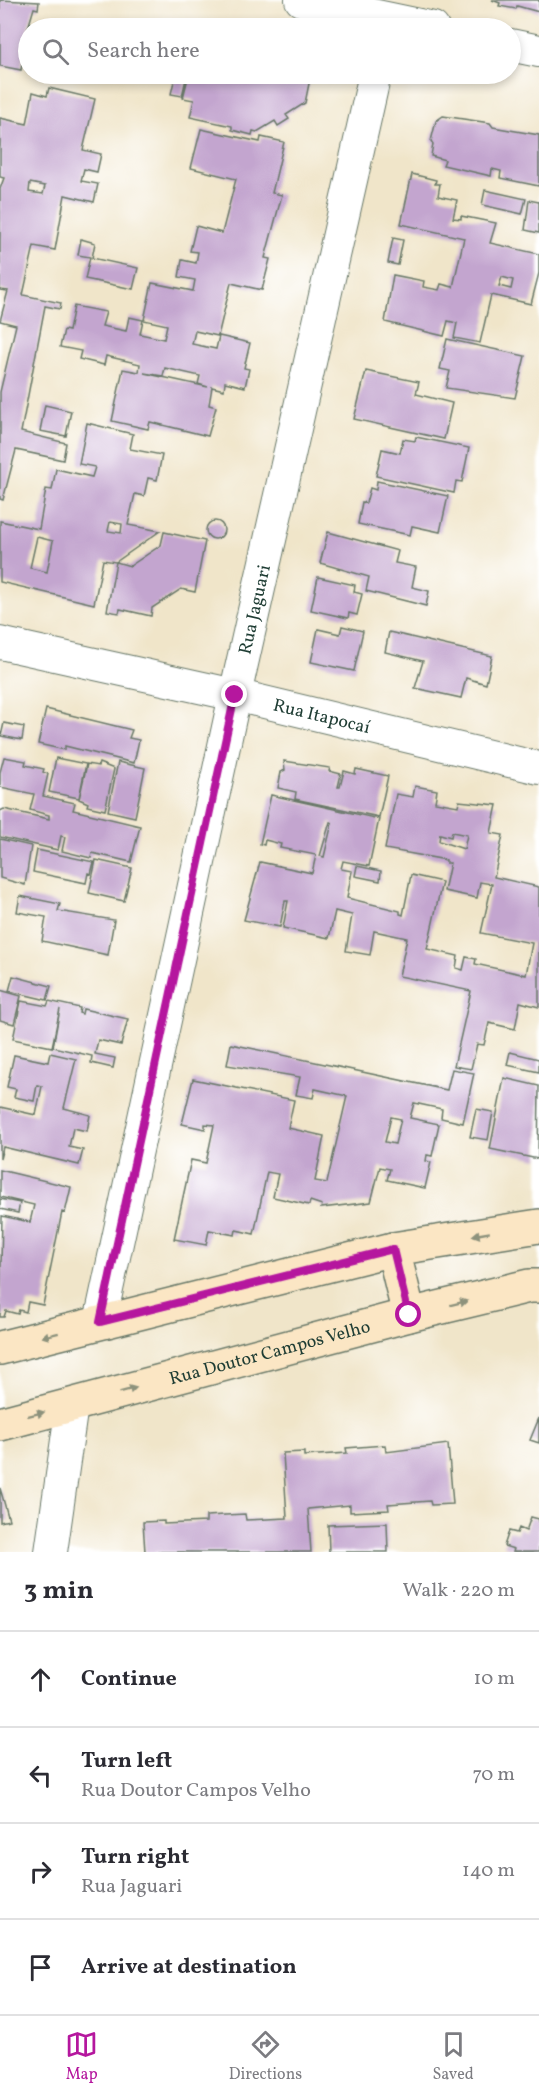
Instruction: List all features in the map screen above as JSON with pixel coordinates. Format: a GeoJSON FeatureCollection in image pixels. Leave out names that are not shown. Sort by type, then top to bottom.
{"type":"FeatureCollection","features":[{"type":"Feature","properties":{"kind":"main road"},"geometry":{"type":"LineString","coordinates":[[0,1348],[393,1249],[539,1226]]}},
{"type":"Feature","properties":{"kind":"main road"},"geometry":{"type":"LineString","coordinates":[[393,1249],[409,1315]]}},
{"type":"Feature","properties":{"kind":"main road","name":"Rua Doutor Campos Velho"},"geometry":{"type":"LineString","coordinates":[[0,1424],[409,1315],[529,1286],[539,1286]]}},
{"type":"Feature","properties":{"kind":"street"},"geometry":{"type":"LineString","coordinates":[[301,0],[388,16]]}},
{"type":"Feature","properties":{"kind":"street"},"geometry":{"type":"LineString","coordinates":[[521,47],[539,51]]}},
{"type":"Feature","properties":{"kind":"street","name":"Rua Jaguari"},"geometry":{"type":"LineString","coordinates":[[100,1322],[235,695],[373,84]]}},
{"type":"Feature","properties":{"kind":"street","name":"Rua Itapocaí"},"geometry":{"type":"LineString","coordinates":[[0,643],[235,695],[539,768]]}},
{"type":"Feature","properties":{"kind":"street"},"geometry":{"type":"LineString","coordinates":[[51,1552],[72,1405]]}},
{"type":"Feature","properties":{"kind":"building"},"geometry":{"type":"Polygon","coordinates":[[[0,0],[39,2],[38,9],[34,8],[31,18],[18,18],[18,69],[0,66],[0,0]]]}},
{"type":"Feature","properties":{"kind":"building"},"geometry":{"type":"Polygon","coordinates":[[[492,0],[539,0],[539,12],[517,6],[516,9],[499,6],[500,3],[492,0]]]}},
{"type":"Feature","properties":{"kind":"building"},"geometry":{"type":"Polygon","coordinates":[[[173,84],[185,84],[182,96],[171,94],[173,84]]]}},
{"type":"Feature","properties":{"kind":"building"},"geometry":{"type":"Polygon","coordinates":[[[186,84],[309,84],[305,103],[286,115],[289,119],[278,126],[275,121],[257,132],[253,131],[252,135],[232,130],[232,126],[190,117],[194,100],[183,98],[186,84]]]}},
{"type":"Feature","properties":{"kind":"building"},"geometry":{"type":"Polygon","coordinates":[[[49,88],[95,99],[83,150],[101,154],[97,172],[84,169],[81,181],[98,184],[94,202],[65,195],[55,250],[34,246],[23,295],[61,303],[60,309],[45,306],[21,432],[66,443],[63,460],[16,450],[3,500],[0,499],[0,392],[16,325],[0,321],[8,291],[0,290],[0,189],[4,178],[0,177],[0,118],[27,124],[33,92],[47,96],[49,88]],[[30,183],[29,192],[43,194],[45,186],[30,183]]]}},
{"type":"Feature","properties":{"kind":"building"},"geometry":{"type":"Polygon","coordinates":[[[443,116],[490,123],[493,127],[539,135],[539,186],[500,178],[501,171],[492,169],[491,176],[443,165],[445,160],[431,156],[433,144],[431,141],[436,121],[443,116]]]}},
{"type":"Feature","properties":{"kind":"building"},"geometry":{"type":"Polygon","coordinates":[[[201,129],[260,142],[261,137],[284,142],[272,193],[282,195],[265,258],[270,259],[262,290],[231,283],[218,336],[195,331],[192,344],[216,349],[219,336],[250,343],[244,368],[249,369],[245,387],[225,382],[224,390],[212,387],[209,405],[216,407],[208,436],[150,422],[148,429],[112,421],[123,369],[139,372],[140,364],[106,356],[104,365],[79,359],[81,351],[60,347],[64,330],[69,331],[74,306],[106,312],[102,326],[126,331],[129,317],[143,320],[140,334],[164,339],[167,325],[144,320],[152,283],[193,291],[195,280],[179,277],[182,260],[196,263],[198,252],[190,251],[196,226],[222,233],[236,179],[191,168],[201,129]],[[165,368],[163,376],[144,373],[208,387],[198,384],[200,376],[165,368]]]}},
{"type":"Feature","properties":{"kind":"building"},"geometry":{"type":"Polygon","coordinates":[[[412,174],[436,180],[435,184],[440,184],[438,196],[457,200],[453,218],[461,219],[461,216],[496,223],[490,243],[539,254],[539,273],[531,304],[491,295],[480,343],[454,338],[457,323],[448,321],[444,336],[385,322],[393,275],[424,281],[423,287],[439,290],[441,284],[453,287],[464,238],[401,224],[412,174]],[[502,277],[499,286],[511,289],[513,280],[502,277]]]}},
{"type":"Feature","properties":{"kind":"building"},"geometry":{"type":"Polygon","coordinates":[[[485,190],[526,199],[522,214],[482,205],[485,190]]]}},
{"type":"Feature","properties":{"kind":"building"},"geometry":{"type":"Polygon","coordinates":[[[529,200],[539,202],[539,233],[525,230],[529,200]]]}},
{"type":"Feature","properties":{"kind":"building"},"geometry":{"type":"Polygon","coordinates":[[[393,238],[403,240],[398,265],[388,263],[393,238]]]}},
{"type":"Feature","properties":{"kind":"building"},"geometry":{"type":"Polygon","coordinates":[[[81,239],[95,243],[92,258],[138,268],[133,289],[85,279],[90,257],[78,255],[81,239]]]}},
{"type":"Feature","properties":{"kind":"building"},"geometry":{"type":"Polygon","coordinates":[[[447,339],[525,356],[515,398],[446,388],[450,371],[440,369],[447,339]]]}},
{"type":"Feature","properties":{"kind":"building"},"geometry":{"type":"Polygon","coordinates":[[[366,371],[419,382],[416,394],[452,403],[444,439],[354,419],[366,371]]]}},
{"type":"Feature","properties":{"kind":"building"},"geometry":{"type":"Polygon","coordinates":[[[45,405],[71,411],[66,436],[40,431],[45,405]]]}},
{"type":"Feature","properties":{"kind":"building"},"geometry":{"type":"Polygon","coordinates":[[[87,423],[133,434],[130,449],[162,455],[157,480],[148,478],[144,496],[135,494],[128,525],[160,531],[116,562],[103,560],[94,604],[0,582],[0,521],[39,529],[46,489],[52,490],[56,469],[92,477],[95,467],[79,464],[87,423]],[[110,522],[108,531],[121,533],[122,524],[110,522]],[[37,537],[30,568],[47,572],[53,541],[37,537]]]}},
{"type":"Feature","properties":{"kind":"building"},"geometry":{"type":"Polygon","coordinates":[[[416,437],[469,448],[462,482],[456,481],[454,493],[376,476],[382,449],[400,453],[403,439],[415,441],[416,437]]]}},
{"type":"Feature","properties":{"kind":"building"},"geometry":{"type":"Polygon","coordinates":[[[377,481],[448,496],[440,532],[412,526],[410,535],[358,524],[362,502],[366,503],[370,488],[376,490],[377,481]]]}},
{"type":"Feature","properties":{"kind":"building"},"geometry":{"type":"Polygon","coordinates":[[[215,521],[221,524],[224,530],[221,536],[215,539],[209,536],[206,530],[209,524],[215,521]]]}},
{"type":"Feature","properties":{"kind":"building"},"geometry":{"type":"Polygon","coordinates":[[[164,532],[205,541],[195,592],[181,589],[152,608],[151,616],[120,609],[119,613],[107,611],[116,562],[130,566],[161,545],[164,532]]]}},
{"type":"Feature","properties":{"kind":"building"},"geometry":{"type":"Polygon","coordinates":[[[328,532],[398,551],[395,563],[416,567],[412,587],[429,591],[426,606],[366,591],[369,577],[320,563],[328,532]]]}},
{"type":"Feature","properties":{"kind":"building"},"geometry":{"type":"Polygon","coordinates":[[[318,577],[355,585],[354,592],[362,594],[357,615],[349,613],[348,618],[311,610],[318,577]]]}},
{"type":"Feature","properties":{"kind":"building"},"geometry":{"type":"Polygon","coordinates":[[[342,626],[363,631],[354,671],[311,662],[318,629],[340,634],[342,626]]]}},
{"type":"Feature","properties":{"kind":"building"},"geometry":{"type":"Polygon","coordinates":[[[389,632],[492,656],[486,684],[466,678],[461,698],[415,688],[423,661],[385,652],[389,632]]]}},
{"type":"Feature","properties":{"kind":"building"},"geometry":{"type":"Polygon","coordinates":[[[46,709],[132,730],[129,738],[139,740],[134,763],[65,746],[65,750],[38,744],[46,709]]]}},
{"type":"Feature","properties":{"kind":"building"},"geometry":{"type":"Polygon","coordinates":[[[4,723],[24,727],[22,740],[1,736],[4,723]]]}},
{"type":"Feature","properties":{"kind":"building"},"geometry":{"type":"Polygon","coordinates":[[[4,757],[26,761],[25,765],[44,769],[43,772],[48,774],[43,796],[75,803],[73,810],[140,826],[131,862],[92,853],[91,858],[62,851],[65,837],[61,836],[58,850],[0,837],[0,811],[4,809],[49,819],[49,815],[30,810],[34,794],[0,787],[0,772],[4,757]]]}},
{"type":"Feature","properties":{"kind":"building"},"geometry":{"type":"Polygon","coordinates":[[[56,758],[86,764],[79,798],[49,792],[56,758]]]}},
{"type":"Feature","properties":{"kind":"building"},"geometry":{"type":"Polygon","coordinates":[[[284,761],[330,768],[329,771],[341,774],[338,787],[340,787],[344,771],[355,774],[356,769],[388,776],[379,817],[295,799],[296,792],[278,788],[281,772],[285,770],[284,761]]]}},
{"type":"Feature","properties":{"kind":"building"},"geometry":{"type":"Polygon","coordinates":[[[118,762],[145,768],[135,817],[108,811],[118,762]]]}},
{"type":"Feature","properties":{"kind":"building"},"geometry":{"type":"Polygon","coordinates":[[[99,763],[114,769],[105,810],[87,806],[88,803],[79,799],[87,764],[98,766],[99,763]]]}},
{"type":"Feature","properties":{"kind":"building"},"geometry":{"type":"Polygon","coordinates":[[[415,786],[437,790],[435,802],[458,806],[459,801],[497,805],[491,833],[503,835],[494,877],[539,887],[539,1007],[520,1002],[515,1029],[489,1023],[484,1045],[477,1044],[471,1069],[454,1066],[471,991],[399,976],[407,938],[374,931],[370,955],[346,951],[352,915],[335,911],[329,938],[283,928],[288,901],[285,901],[280,927],[244,920],[260,862],[312,873],[316,855],[280,848],[281,844],[265,840],[264,845],[260,844],[271,795],[379,819],[369,866],[343,861],[341,869],[352,871],[347,898],[400,911],[403,915],[411,875],[442,882],[427,949],[458,956],[456,968],[463,970],[466,957],[476,959],[475,964],[526,975],[532,943],[481,933],[492,884],[480,882],[477,898],[444,891],[450,863],[446,863],[446,860],[385,849],[396,794],[413,797],[415,786]],[[330,822],[320,856],[324,857],[332,823],[330,822]],[[452,832],[451,837],[440,834],[439,841],[464,849],[467,835],[452,832]]]}},
{"type":"Feature","properties":{"kind":"building"},"geometry":{"type":"Polygon","coordinates":[[[0,839],[31,846],[25,885],[0,878],[0,839]]]}},
{"type":"Feature","properties":{"kind":"building"},"geometry":{"type":"Polygon","coordinates":[[[37,850],[94,862],[91,874],[88,873],[86,883],[33,872],[37,850]]]}},
{"type":"Feature","properties":{"kind":"building"},"geometry":{"type":"Polygon","coordinates":[[[96,860],[132,868],[124,901],[89,893],[96,860]]]}},
{"type":"Feature","properties":{"kind":"building"},"geometry":{"type":"Polygon","coordinates":[[[357,866],[381,871],[380,881],[355,876],[357,866]]]}},
{"type":"Feature","properties":{"kind":"building"},"geometry":{"type":"Polygon","coordinates":[[[20,896],[60,904],[58,911],[114,920],[108,955],[42,941],[46,917],[17,912],[20,896]]]}},
{"type":"Feature","properties":{"kind":"building"},"geometry":{"type":"Polygon","coordinates":[[[13,976],[51,986],[47,1000],[9,991],[13,976]]]}},
{"type":"Feature","properties":{"kind":"building"},"geometry":{"type":"Polygon","coordinates":[[[0,990],[21,996],[14,1024],[0,1020],[0,990]]]}},
{"type":"Feature","properties":{"kind":"building"},"geometry":{"type":"Polygon","coordinates":[[[21,1001],[47,1006],[49,1001],[80,1008],[79,1013],[82,1014],[83,1009],[128,1019],[121,1045],[98,1040],[95,1054],[115,1058],[113,1068],[91,1063],[92,1056],[53,1047],[60,1009],[52,1047],[13,1039],[21,1001]]]}},
{"type":"Feature","properties":{"kind":"building"},"geometry":{"type":"Polygon","coordinates":[[[231,1044],[447,1090],[452,1069],[474,1073],[463,1123],[441,1118],[442,1109],[414,1103],[410,1118],[439,1124],[432,1156],[427,1155],[426,1161],[431,1162],[425,1188],[387,1180],[390,1169],[380,1167],[371,1202],[321,1208],[322,1205],[310,1201],[309,1205],[273,1197],[278,1174],[267,1172],[254,1234],[236,1230],[235,1235],[209,1230],[206,1245],[174,1239],[191,1160],[206,1163],[214,1125],[205,1124],[205,1129],[182,1124],[193,1079],[294,1100],[288,1128],[324,1136],[315,1181],[327,1183],[347,1096],[315,1089],[313,1098],[296,1095],[300,1077],[227,1065],[231,1044]],[[391,1117],[385,1142],[395,1144],[401,1119],[391,1117]]]}},
{"type":"Feature","properties":{"kind":"building"},"geometry":{"type":"Polygon","coordinates":[[[510,1052],[539,1059],[539,1072],[507,1065],[510,1052]]]}},
{"type":"Feature","properties":{"kind":"building"},"geometry":{"type":"Polygon","coordinates":[[[50,1053],[76,1059],[64,1108],[90,1115],[87,1131],[73,1128],[69,1147],[83,1150],[79,1165],[3,1147],[0,1159],[0,1107],[36,1115],[42,1086],[37,1085],[34,1101],[14,1097],[16,1089],[7,1087],[14,1055],[48,1062],[50,1053]]]}},
{"type":"Feature","properties":{"kind":"building"},"geometry":{"type":"Polygon","coordinates":[[[504,1078],[539,1086],[538,1159],[490,1149],[504,1078]]]}},
{"type":"Feature","properties":{"kind":"building"},"geometry":{"type":"Polygon","coordinates":[[[476,1109],[493,1112],[488,1140],[470,1137],[476,1109]]]}},
{"type":"Feature","properties":{"kind":"building"},"geometry":{"type":"Polygon","coordinates":[[[0,1170],[71,1187],[65,1213],[62,1212],[43,1305],[28,1302],[26,1312],[19,1310],[18,1314],[6,1311],[4,1317],[0,1317],[2,1216],[30,1222],[34,1205],[0,1197],[0,1170]]]}},
{"type":"Feature","properties":{"kind":"building"},"geometry":{"type":"Polygon","coordinates":[[[0,1199],[20,1203],[18,1213],[0,1209],[0,1199]]]}},
{"type":"Feature","properties":{"kind":"building"},"geometry":{"type":"Polygon","coordinates":[[[539,1418],[539,1443],[530,1440],[539,1418]]]}},
{"type":"Feature","properties":{"kind":"building"},"geometry":{"type":"Polygon","coordinates":[[[448,1444],[453,1504],[431,1505],[430,1501],[388,1504],[389,1510],[350,1512],[350,1505],[308,1509],[311,1552],[145,1552],[143,1522],[164,1521],[164,1524],[206,1522],[206,1516],[245,1514],[246,1520],[287,1518],[283,1453],[304,1452],[304,1456],[347,1453],[346,1448],[385,1445],[386,1452],[448,1444]]]}},
{"type":"Feature","properties":{"kind":"building"},"geometry":{"type":"Polygon","coordinates":[[[0,1488],[9,1520],[0,1522],[0,1488]]]}},
{"type":"Feature","properties":{"kind":"building"},"geometry":{"type":"Polygon","coordinates":[[[531,1517],[539,1519],[539,1552],[513,1552],[514,1549],[504,1546],[509,1531],[517,1533],[519,1528],[526,1531],[531,1517]]]}},
{"type":"Feature","properties":{"kind":"building"},"geometry":{"type":"Polygon","coordinates":[[[387,1523],[388,1552],[329,1552],[328,1525],[387,1523]]]}},
{"type":"Feature","properties":{"kind":"route"},"geometry":{"type":"LineString","coordinates":[[235,695],[100,1322],[393,1249],[409,1315]]}}]}
